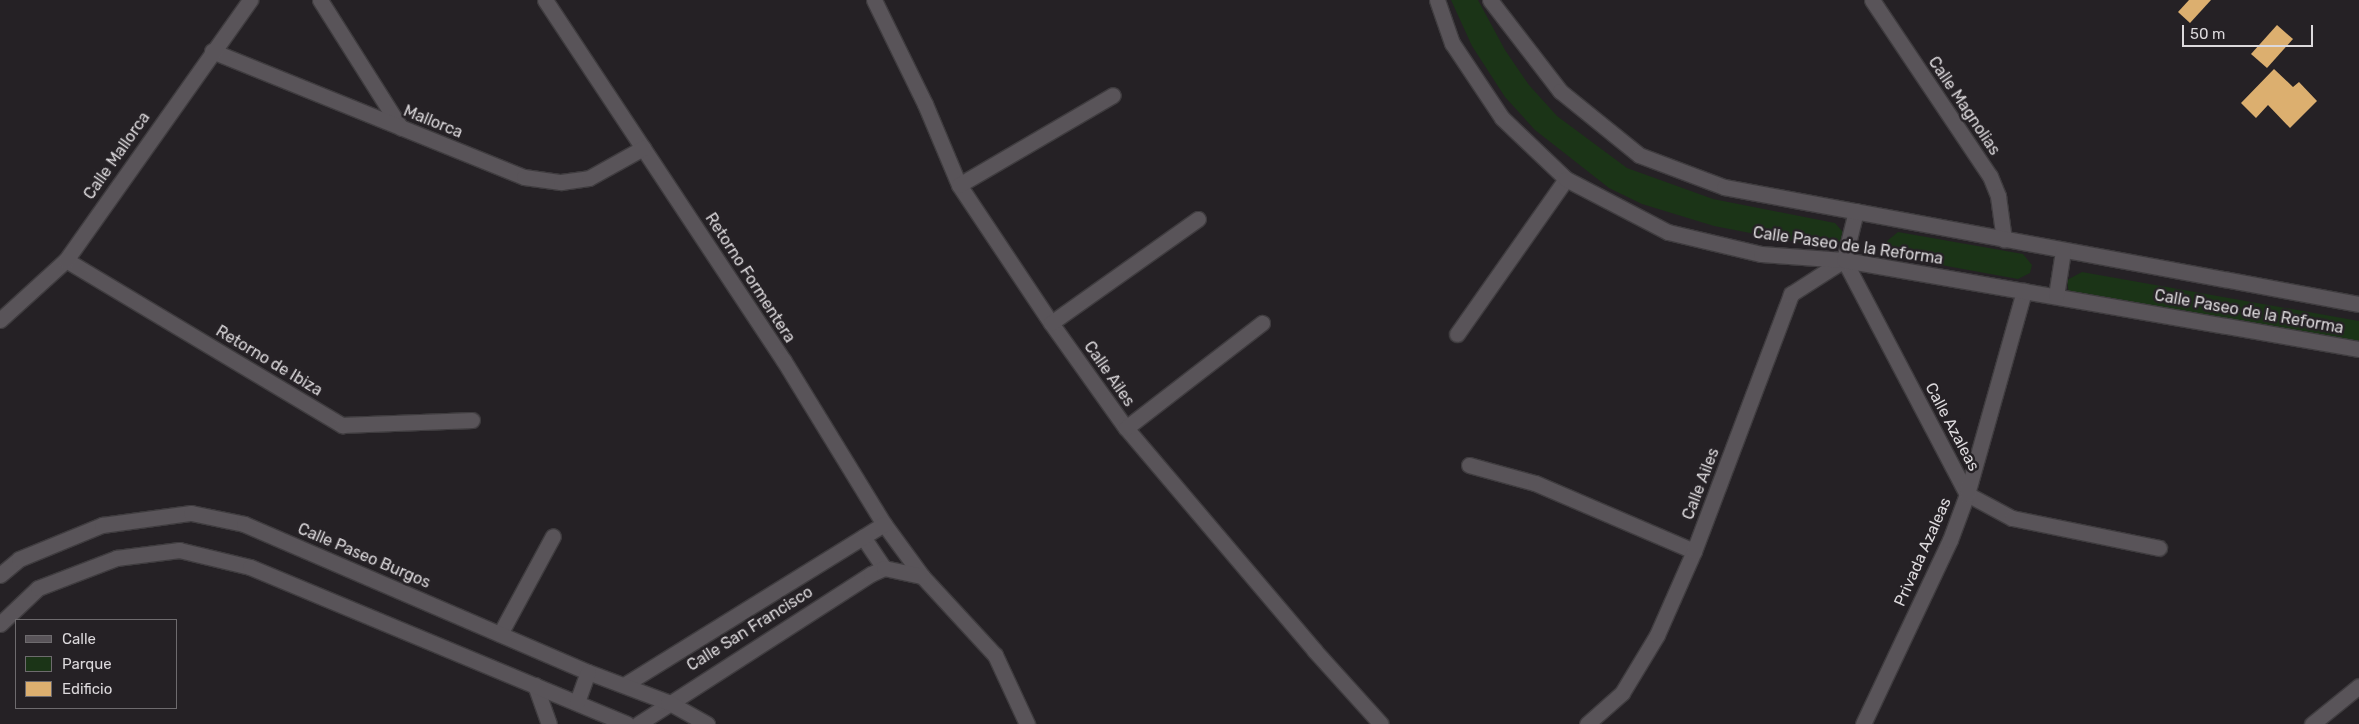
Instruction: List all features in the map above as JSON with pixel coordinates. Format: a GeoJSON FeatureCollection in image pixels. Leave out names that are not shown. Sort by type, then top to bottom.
{"type":"FeatureCollection","features":[{"type":"Feature","properties":{"kind":"street","name":"Calle Mallorca"},"geometry":{"type":"LineString","coordinates":[[0,320],[66,260],[212,51],[250,0]]}},
{"type":"Feature","properties":{"kind":"street"},"geometry":{"type":"LineString","coordinates":[[320,0],[401,128]]}},
{"type":"Feature","properties":{"kind":"street","name":"Retorno Formentera"},"geometry":{"type":"LineString","coordinates":[[546,0],[784,361],[884,524],[922,576],[995,655],[1027,724]]}},
{"type":"Feature","properties":{"kind":"street","name":"Calle Ailes"},"geometry":{"type":"LineString","coordinates":[[874,0],[925,104],[959,185],[1051,323],[1126,428],[1315,651],[1381,724]]}},
{"type":"Feature","properties":{"kind":"street","name":"Calle Paseo de la Reforma"},"geometry":{"type":"LineString","coordinates":[[1437,0],[1452,42],[1502,118],[1566,179],[1668,232],[1761,254],[1844,260],[2359,349]]}},
{"type":"Feature","properties":{"kind":"street","name":"Calle Paseo de la Reforma"},"geometry":{"type":"LineString","coordinates":[[1490,0],[1560,91],[1639,155],[1724,187],[2063,251],[2359,304]]}},
{"type":"Feature","properties":{"kind":"street","name":"Calle Magnolias"},"geometry":{"type":"LineString","coordinates":[[1872,0],[1990,176],[1998,196],[2004,240]]}},
{"type":"Feature","properties":{"kind":"street","name":"Mallorca"},"geometry":{"type":"LineString","coordinates":[[212,51],[524,177],[561,182],[589,178],[643,148]]}},
{"type":"Feature","properties":{"kind":"street"},"geometry":{"type":"LineString","coordinates":[[959,185],[1113,95]]}},
{"type":"Feature","properties":{"kind":"street"},"geometry":{"type":"LineString","coordinates":[[1457,334],[1566,179]]}},
{"type":"Feature","properties":{"kind":"street"},"geometry":{"type":"LineString","coordinates":[[1844,260],[1856,211]]}},
{"type":"Feature","properties":{"kind":"street"},"geometry":{"type":"LineString","coordinates":[[1051,323],[1198,219]]}},
{"type":"Feature","properties":{"kind":"street"},"geometry":{"type":"LineString","coordinates":[[2056,296],[2063,251]]}},
{"type":"Feature","properties":{"kind":"street","name":"Retorno de Ibiza"},"geometry":{"type":"LineString","coordinates":[[66,260],[342,425],[472,420]]}},
{"type":"Feature","properties":{"kind":"street","name":"Calle Ailes"},"geometry":{"type":"LineString","coordinates":[[1587,724],[1622,693],[1657,635],[1694,551],[1791,294],[1844,260]]}},
{"type":"Feature","properties":{"kind":"street","name":"Calle Azaleas"},"geometry":{"type":"LineString","coordinates":[[1844,260],[1967,494]]}},
{"type":"Feature","properties":{"kind":"street","name":"Calle Azaleas"},"geometry":{"type":"LineString","coordinates":[[1967,494],[2024,291]]}},
{"type":"Feature","properties":{"kind":"street"},"geometry":{"type":"LineString","coordinates":[[1126,428],[1262,323]]}},
{"type":"Feature","properties":{"kind":"street"},"geometry":{"type":"LineString","coordinates":[[1469,464],[1535,483],[1694,551]]}},
{"type":"Feature","properties":{"kind":"street","name":"Privada Azaleas"},"geometry":{"type":"LineString","coordinates":[[1863,724],[1950,540],[1967,494],[2012,518],[2159,548]]}},
{"type":"Feature","properties":{"kind":"street","name":"Calle Paseo Burgos"},"geometry":{"type":"LineString","coordinates":[[0,574],[19,559],[102,524],[190,513],[244,524],[588,672],[668,702],[707,724]]}},
{"type":"Feature","properties":{"kind":"street","name":"Calle San Francisco"},"geometry":{"type":"LineString","coordinates":[[624,685],[884,524]]}},
{"type":"Feature","properties":{"kind":"street"},"geometry":{"type":"LineString","coordinates":[[500,634],[553,536]]}},
{"type":"Feature","properties":{"kind":"street"},"geometry":{"type":"LineString","coordinates":[[863,537],[884,568],[922,576]]}},
{"type":"Feature","properties":{"kind":"street"},"geometry":{"type":"LineString","coordinates":[[0,624],[38,588],[116,558],[179,550],[250,567],[535,684],[617,722]]}},
{"type":"Feature","properties":{"kind":"street","name":"Calle San Francisco"},"geometry":{"type":"LineString","coordinates":[[638,724],[668,702],[884,568]]}},
{"type":"Feature","properties":{"kind":"street"},"geometry":{"type":"LineString","coordinates":[[577,702],[588,672]]}},
{"type":"Feature","properties":{"kind":"street"},"geometry":{"type":"LineString","coordinates":[[535,684],[549,724]]}},
{"type":"Feature","properties":{"kind":"street"},"geometry":{"type":"LineString","coordinates":[[2312,724],[2359,686]]}},
{"type":"Feature","properties":{"kind":"green space"},"geometry":{"type":"Polygon","coordinates":[[[1451,0],[1478,0],[1505,50],[1529,85],[1557,116],[1627,168],[1713,199],[1835,223],[1843,232],[1840,241],[1829,248],[1714,226],[1642,204],[1609,188],[1535,130],[1505,97],[1472,46],[1451,0]]]}},
{"type":"Feature","properties":{"kind":"green space"},"geometry":{"type":"Polygon","coordinates":[[[1898,232],[2023,254],[2032,265],[2030,273],[2018,279],[1897,257],[1887,248],[1887,241],[1898,232]]]}},
{"type":"Feature","properties":{"kind":"green space"},"geometry":{"type":"Polygon","coordinates":[[[2082,272],[2359,321],[2359,349],[2069,294],[2067,280],[2082,272]]]}},
{"type":"Feature","properties":{"kind":"building"},"geometry":{"type":"Polygon","coordinates":[[[2189,0],[2211,0],[2190,23],[2178,12],[2189,0]]]}},
{"type":"Feature","properties":{"kind":"building"},"geometry":{"type":"Polygon","coordinates":[[[2277,25],[2293,39],[2267,68],[2251,54],[2277,25]]]}},
{"type":"Feature","properties":{"kind":"building"},"geometry":{"type":"Polygon","coordinates":[[[2274,69],[2293,87],[2299,82],[2317,101],[2290,128],[2268,105],[2256,118],[2241,103],[2274,69]]]}}]}
